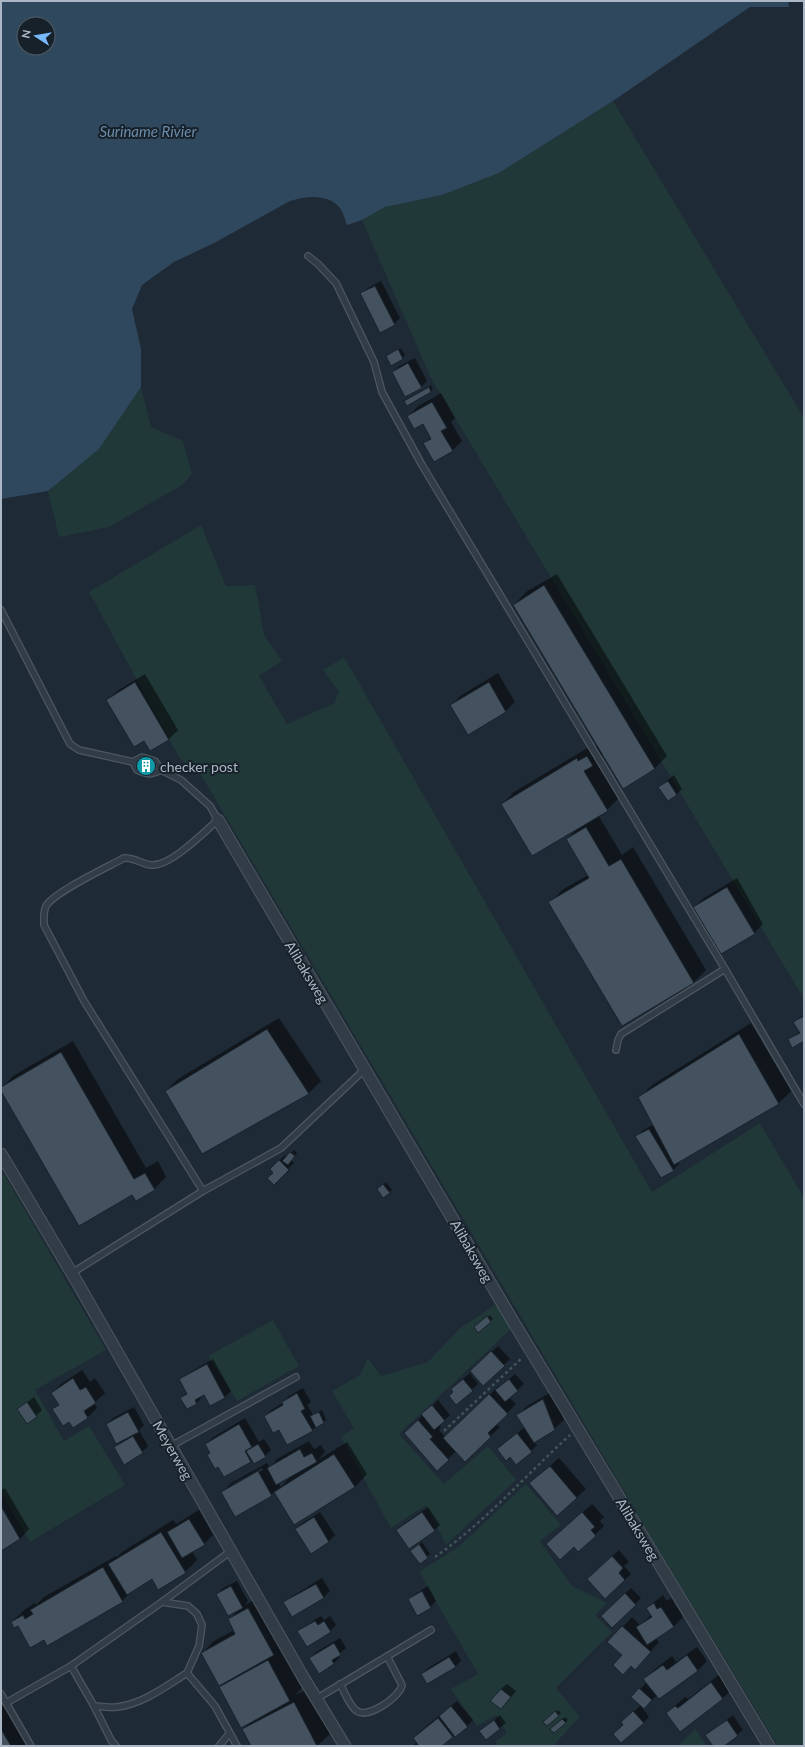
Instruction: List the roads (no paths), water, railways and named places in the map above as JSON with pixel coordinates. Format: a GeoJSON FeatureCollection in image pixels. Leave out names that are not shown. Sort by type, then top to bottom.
{"type":"FeatureCollection","features":[{"type":"Feature","properties":{"kind":"street","name":"Alibaksweg"},"geometry":{"type":"LineString","coordinates":[[218,820],[531,1350],[769,1746]]}},
{"type":"Feature","properties":{"kind":"street","name":"Meyerweg"},"geometry":{"type":"LineString","coordinates":[[1,1154],[72,1273],[316,1699],[345,1746]]}},
{"type":"Feature","properties":{"kind":"lane"},"geometry":{"type":"LineString","coordinates":[[308,256],[336,283],[374,362],[382,392],[422,465],[725,969],[804,1104]]}},
{"type":"Feature","properties":{"kind":"lane"},"geometry":{"type":"LineString","coordinates":[[1,610],[70,744],[79,750],[133,762],[137,770],[151,775],[161,770]]}},
{"type":"Feature","properties":{"kind":"lane","name":"Alibaksweg"},"geometry":{"type":"LineString","coordinates":[[133,762],[142,757],[148,758],[155,762],[161,770],[181,780],[210,806],[218,820]]}},
{"type":"Feature","properties":{"kind":"lane"},"geometry":{"type":"LineString","coordinates":[[203,1192],[84,1001],[44,924],[43,915],[46,906],[58,895],[124,858],[131,857],[151,865],[163,863],[179,853],[218,820]]}},
{"type":"Feature","properties":{"kind":"lane"},"geometry":{"type":"LineString","coordinates":[[616,1050],[621,1034],[725,969]]}},
{"type":"Feature","properties":{"kind":"lane"},"geometry":{"type":"LineString","coordinates":[[72,1273],[203,1192],[281,1148],[365,1069]]}},
{"type":"Feature","properties":{"kind":"lane"},"geometry":{"type":"LineString","coordinates":[[171,1446],[296,1377]]}},
{"type":"Feature","properties":{"kind":"lane"},"geometry":{"type":"LineString","coordinates":[[6,1703],[71,1666],[231,1551]]}},
{"type":"Feature","properties":{"kind":"lane"},"geometry":{"type":"LineString","coordinates":[[94,1706],[116,1707],[136,1702],[158,1692],[187,1673],[199,1646],[202,1625],[197,1614],[188,1606],[162,1602]]}},
{"type":"Feature","properties":{"kind":"lane"},"geometry":{"type":"LineString","coordinates":[[316,1699],[431,1630]]}},
{"type":"Feature","properties":{"kind":"lane"},"geometry":{"type":"LineString","coordinates":[[340,1684],[357,1711],[362,1714],[368,1713],[397,1696],[402,1685],[387,1656]]}},
{"type":"Feature","properties":{"kind":"lane"},"geometry":{"type":"LineString","coordinates":[[71,1666],[94,1706],[111,1740],[116,1746]]}},
{"type":"Feature","properties":{"kind":"lane"},"geometry":{"type":"LineString","coordinates":[[187,1673],[215,1706],[237,1746]]}},
{"type":"Feature","properties":{"kind":"lane"},"geometry":{"type":"LineString","coordinates":[[1,1694],[31,1746]]}},
{"type":"Feature","properties":{"kind":"lane"},"geometry":{"type":"LineString","coordinates":[[218,1746],[230,1734]]}},
{"type":"Feature","properties":{"kind":"water","name":"Suriname Rivier"},"geometry":{"type":"Polygon","coordinates":[[[1,1],[788,1],[789,7],[750,7],[613,101],[499,173],[442,195],[385,207],[362,220],[347,225],[343,213],[328,199],[315,197],[301,198],[288,202],[216,242],[174,262],[142,285],[132,309],[141,349],[141,387],[99,449],[48,491],[1,499],[1,1]]]}},
{"type":"Feature","properties":{"kind":"place","name":"checker post"},"geometry":{"type":"Point","coordinates":[146,766]}}]}
